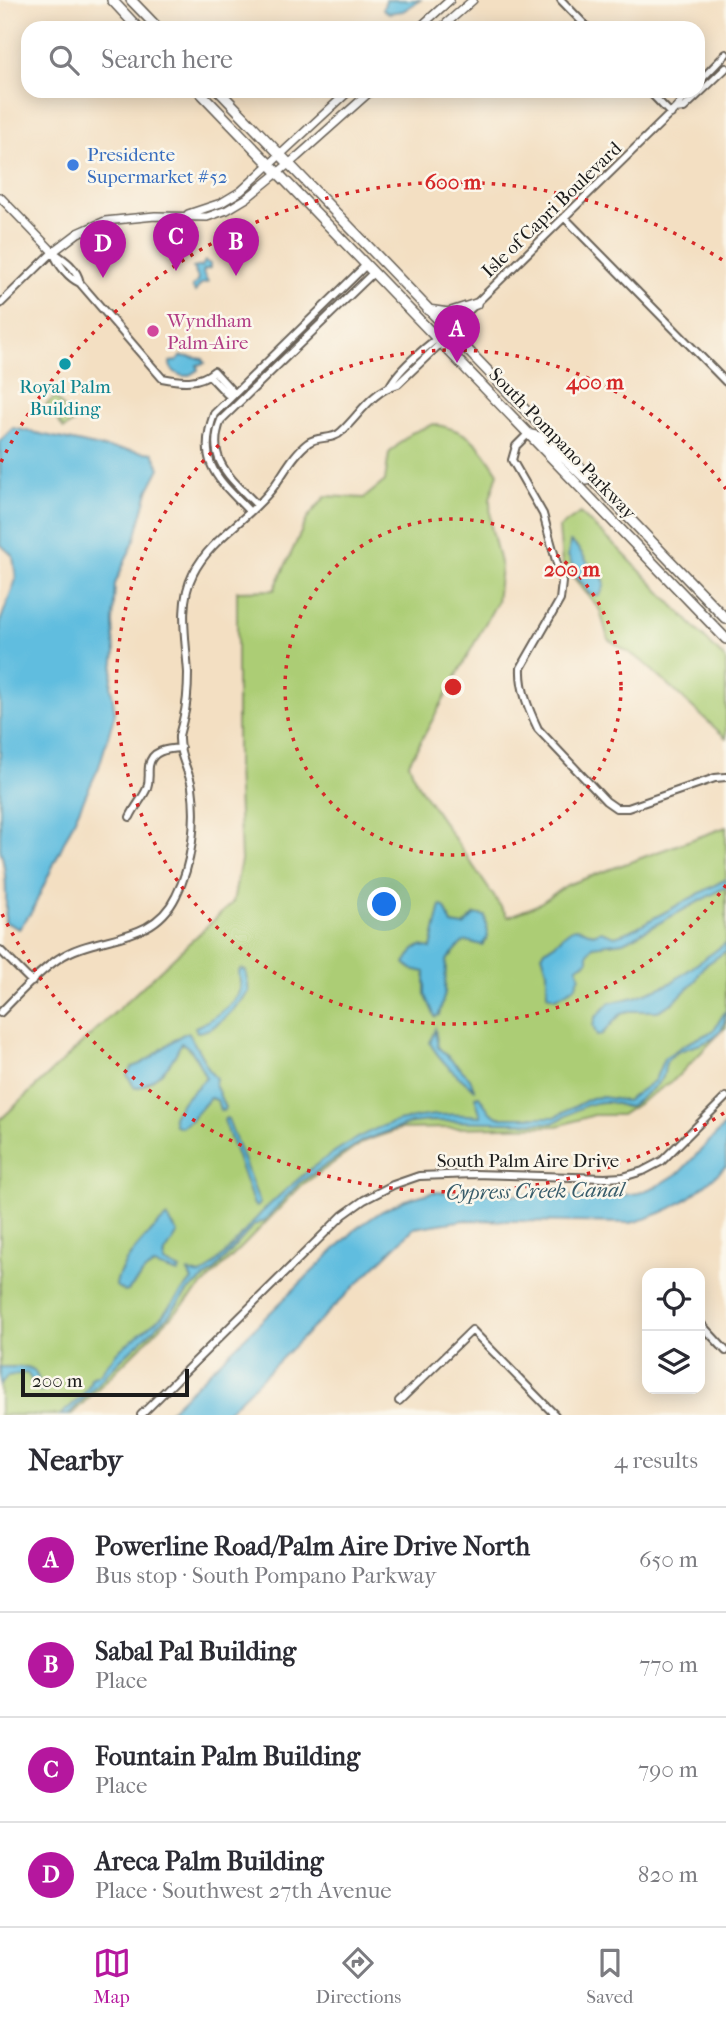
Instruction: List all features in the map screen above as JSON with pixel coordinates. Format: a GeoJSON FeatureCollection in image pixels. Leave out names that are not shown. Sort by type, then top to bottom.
{"type":"FeatureCollection","features":[{"type":"Feature","properties":{"kind":"main road"},"geometry":{"type":"LineString","coordinates":[[112,0],[132,21]]}},
{"type":"Feature","properties":{"kind":"main road"},"geometry":{"type":"LineString","coordinates":[[131,0],[151,21]]}},
{"type":"Feature","properties":{"kind":"main road","name":"South Pompano Parkway"},"geometry":{"type":"LineString","coordinates":[[206,98],[726,639]]}},
{"type":"Feature","properties":{"kind":"main road","name":"South Pompano Parkway"},"geometry":{"type":"LineString","coordinates":[[226,98],[726,619]]}},
{"type":"Feature","properties":{"kind":"main road"},"geometry":{"type":"LineString","coordinates":[[428,310],[448,313],[476,304]]}},
{"type":"Feature","properties":{"kind":"main road"},"geometry":{"type":"LineString","coordinates":[[528,434],[544,438],[581,477],[595,483]]}},
{"type":"Feature","properties":{"kind":"street"},"geometry":{"type":"LineString","coordinates":[[427,21],[450,0]]}},
{"type":"Feature","properties":{"kind":"street"},"geometry":{"type":"LineString","coordinates":[[449,21],[472,0]]}},
{"type":"Feature","properties":{"kind":"street"},"geometry":{"type":"LineString","coordinates":[[561,0],[581,21]]}},
{"type":"Feature","properties":{"kind":"street"},"geometry":{"type":"LineString","coordinates":[[705,76],[726,54]]}},
{"type":"Feature","properties":{"kind":"street","name":"Isle of Capri Boulevard"},"geometry":{"type":"LineString","coordinates":[[705,88],[726,68]]}},
{"type":"Feature","properties":{"kind":"street"},"geometry":{"type":"LineString","coordinates":[[0,304],[53,252],[83,230],[105,221],[129,217],[207,217],[227,210],[247,198],[274,168],[280,155],[341,98]]}},
{"type":"Feature","properties":{"kind":"street"},"geometry":{"type":"LineString","coordinates":[[274,168],[288,164],[363,98]]}},
{"type":"Feature","properties":{"kind":"street"},"geometry":{"type":"LineString","coordinates":[[657,98],[673,111]]}},
{"type":"Feature","properties":{"kind":"street","name":"Isle of Capri Boulevard"},"geometry":{"type":"LineString","coordinates":[[180,748],[179,736],[187,695],[185,597],[202,559],[270,492],[308,442],[337,436],[373,397],[398,384],[448,331],[684,98]]}},
{"type":"Feature","properties":{"kind":"street","name":"Isle of Capri Boulevard"},"geometry":{"type":"LineString","coordinates":[[673,111],[684,108],[694,98]]}},
{"type":"Feature","properties":{"kind":"street"},"geometry":{"type":"LineString","coordinates":[[0,197],[53,252],[65,259],[79,276],[80,283],[162,378],[202,380],[211,373],[227,394],[234,393]]}},
{"type":"Feature","properties":{"kind":"street"},"geometry":{"type":"LineString","coordinates":[[565,218],[726,382]]}},
{"type":"Feature","properties":{"kind":"street"},"geometry":{"type":"LineString","coordinates":[[250,512],[223,484],[208,456],[206,442],[214,414],[312,318],[370,269]]}},
{"type":"Feature","properties":{"kind":"street"},"geometry":{"type":"LineString","coordinates":[[257,505],[221,464],[216,451],[221,419],[319,325],[370,269]]}},
{"type":"Feature","properties":{"kind":"street"},"geometry":{"type":"LineString","coordinates":[[312,318],[319,325]]}},
{"type":"Feature","properties":{"kind":"street"},"geometry":{"type":"LineString","coordinates":[[275,354],[282,360]]}},
{"type":"Feature","properties":{"kind":"street"},"geometry":{"type":"LineString","coordinates":[[528,434],[516,446],[512,460],[543,514],[562,582],[560,600],[521,668],[520,680],[538,729],[606,802],[616,808],[628,808],[715,778],[726,777]]}},
{"type":"Feature","properties":{"kind":"street"},"geometry":{"type":"LineString","coordinates":[[0,1013],[58,958],[129,936],[150,925],[175,899],[191,847],[193,822],[192,789],[180,748],[162,750],[153,756],[149,763],[150,778],[147,787],[130,817]]}},
{"type":"Feature","properties":{"kind":"street"},"geometry":{"type":"LineString","coordinates":[[0,950],[32,982]]}},
{"type":"Feature","properties":{"kind":"street","name":"South Palm Aire Drive"},"geometry":{"type":"LineString","coordinates":[[141,1415],[343,1215],[364,1200],[418,1176],[474,1174],[605,1178],[631,1175],[662,1161],[726,1097]]}},
{"type":"Feature","properties":{"kind":"street"},"geometry":{"type":"LineString","coordinates":[[705,1328],[726,1351]]}},
{"type":"Feature","properties":{"kind":"street"},"geometry":{"type":"LineString","coordinates":[[399,1401],[472,1330],[555,1415]]}},
{"type":"Feature","properties":{"kind":"green space"},"geometry":{"type":"Polygon","coordinates":[[[55,397],[73,419],[73,423],[64,429],[46,405],[55,397]]]}},
{"type":"Feature","properties":{"kind":"green space"},"geometry":{"type":"Polygon","coordinates":[[[434,424],[457,431],[472,440],[485,453],[498,473],[490,499],[491,526],[501,567],[497,602],[409,763],[416,782],[508,917],[537,905],[567,885],[726,827],[726,1027],[674,1080],[621,1115],[594,1115],[558,1126],[400,1129],[365,1141],[302,1185],[71,1415],[0,1415],[0,1120],[233,902],[241,860],[237,769],[237,591],[274,590],[308,517],[326,496],[364,498],[385,481],[389,453],[411,433],[434,424]]]}},
{"type":"Feature","properties":{"kind":"green space"},"geometry":{"type":"Polygon","coordinates":[[[580,513],[619,549],[726,660],[726,738],[642,661],[608,639],[600,610],[562,563],[559,528],[580,513]]]}},
{"type":"Feature","properties":{"kind":"water"},"geometry":{"type":"Polygon","coordinates":[[[386,0],[420,0],[403,11],[389,13],[383,9],[386,0]]]}},
{"type":"Feature","properties":{"kind":"water"},"geometry":{"type":"Polygon","coordinates":[[[205,261],[210,264],[210,268],[203,273],[208,282],[201,284],[195,292],[192,287],[198,278],[193,268],[202,266],[205,261]]]}},
{"type":"Feature","properties":{"kind":"water"},"geometry":{"type":"Polygon","coordinates":[[[182,356],[203,359],[205,363],[197,365],[198,370],[192,374],[179,375],[173,371],[170,362],[177,361],[182,356]]]}},
{"type":"Feature","properties":{"kind":"water"},"geometry":{"type":"Polygon","coordinates":[[[13,428],[100,447],[153,453],[160,468],[148,491],[135,539],[115,584],[115,653],[111,687],[115,713],[99,767],[32,911],[19,929],[5,922],[6,885],[0,848],[0,622],[16,579],[13,556],[0,544],[0,441],[13,428]]]}},
{"type":"Feature","properties":{"kind":"water"},"geometry":{"type":"Polygon","coordinates":[[[570,542],[604,580],[599,596],[589,594],[578,579],[568,556],[570,542]]]}},
{"type":"Feature","properties":{"kind":"water"},"geometry":{"type":"Polygon","coordinates":[[[726,879],[726,887],[633,937],[623,942],[593,946],[588,953],[588,961],[577,967],[580,976],[575,987],[556,998],[547,995],[547,971],[542,954],[567,932],[578,928],[593,934],[601,931],[615,936],[630,931],[726,879]]]}},
{"type":"Feature","properties":{"kind":"water"},"geometry":{"type":"Polygon","coordinates":[[[441,905],[452,924],[464,926],[475,914],[485,916],[488,937],[482,945],[467,941],[462,943],[446,961],[445,993],[439,1015],[435,1017],[425,994],[425,972],[411,969],[405,963],[414,949],[421,946],[431,948],[441,905]]]}},
{"type":"Feature","properties":{"kind":"water"},"geometry":{"type":"Polygon","coordinates":[[[726,943],[726,951],[703,967],[696,980],[673,1003],[658,1011],[622,1013],[597,1036],[593,1026],[595,1018],[609,1003],[635,997],[669,984],[726,943]]]}},
{"type":"Feature","properties":{"kind":"water"},"geometry":{"type":"Polygon","coordinates":[[[239,971],[246,971],[249,992],[219,1023],[197,1032],[195,1027],[221,1012],[233,1001],[240,987],[239,971]]]}},
{"type":"Feature","properties":{"kind":"water"},"geometry":{"type":"Polygon","coordinates":[[[726,1010],[724,1024],[719,1033],[712,1039],[674,1054],[667,1061],[660,1081],[629,1107],[599,1102],[553,1123],[411,1123],[362,1141],[299,1183],[264,1221],[254,1225],[214,1271],[189,1290],[168,1316],[119,1361],[68,1415],[60,1415],[79,1398],[87,1389],[91,1378],[100,1374],[117,1352],[162,1316],[192,1280],[188,1272],[201,1275],[207,1271],[276,1199],[302,1176],[344,1146],[364,1134],[406,1119],[454,1114],[481,1116],[475,1097],[479,1096],[490,1112],[498,1117],[555,1117],[591,1098],[626,1101],[655,1080],[664,1058],[713,1031],[726,1010]]]}},
{"type":"Feature","properties":{"kind":"water"},"geometry":{"type":"Polygon","coordinates":[[[435,1029],[438,1047],[470,1078],[474,1089],[434,1050],[430,1043],[435,1029]]]}},
{"type":"Feature","properties":{"kind":"water"},"geometry":{"type":"Polygon","coordinates":[[[188,1032],[216,1078],[215,1084],[225,1108],[220,1110],[217,1100],[210,1098],[191,1120],[181,1127],[175,1125],[173,1116],[183,1101],[206,1078],[186,1045],[181,1043],[164,1070],[141,1087],[135,1088],[127,1075],[132,1067],[188,1032]]]}},
{"type":"Feature","properties":{"kind":"water"},"geometry":{"type":"Polygon","coordinates":[[[226,1118],[260,1204],[257,1207],[224,1120],[226,1118]]]}},
{"type":"Feature","properties":{"kind":"water"},"geometry":{"type":"Polygon","coordinates":[[[726,1124],[726,1166],[683,1202],[631,1223],[465,1220],[414,1228],[224,1415],[165,1415],[357,1228],[382,1211],[405,1200],[433,1192],[605,1197],[639,1193],[680,1172],[726,1124]]]}},
{"type":"Feature","properties":{"kind":"water"},"geometry":{"type":"Polygon","coordinates":[[[167,1217],[178,1233],[165,1253],[164,1262],[180,1270],[178,1273],[154,1265],[124,1292],[116,1286],[122,1268],[144,1239],[167,1217]]]}},
{"type":"Feature","properties":{"kind":"water"},"geometry":{"type":"Polygon","coordinates":[[[0,1367],[27,1367],[34,1370],[44,1390],[40,1392],[27,1373],[8,1376],[0,1385],[0,1367]]]}},
{"type":"Feature","properties":{"kind":"place","name":"Presidente Supermarket #52"},"geometry":{"type":"Point","coordinates":[73,165]}},
{"type":"Feature","properties":{"kind":"place","name":"Fountain Palm Building"},"geometry":{"type":"Point","coordinates":[176,271]}},
{"type":"Feature","properties":{"kind":"place","name":"Sabal Pal Building"},"geometry":{"type":"Point","coordinates":[236,276]}},
{"type":"Feature","properties":{"kind":"place","name":"Areca Palm Building"},"geometry":{"type":"Point","coordinates":[103,278]}},
{"type":"Feature","properties":{"kind":"place","name":"Wyndham Palm-Aire"},"geometry":{"type":"Point","coordinates":[153,331]}},
{"type":"Feature","properties":{"kind":"place","name":"Powerline Road/Palm Aire Drive North"},"geometry":{"type":"Point","coordinates":[457,363]}},
{"type":"Feature","properties":{"kind":"place","name":"Royal Palm Building"},"geometry":{"type":"Point","coordinates":[65,364]}},
{"type":"Feature","properties":{"kind":"water label","name":"Cypress Creek Canal"},"geometry":{"type":"Point","coordinates":[535,1191]}}]}
